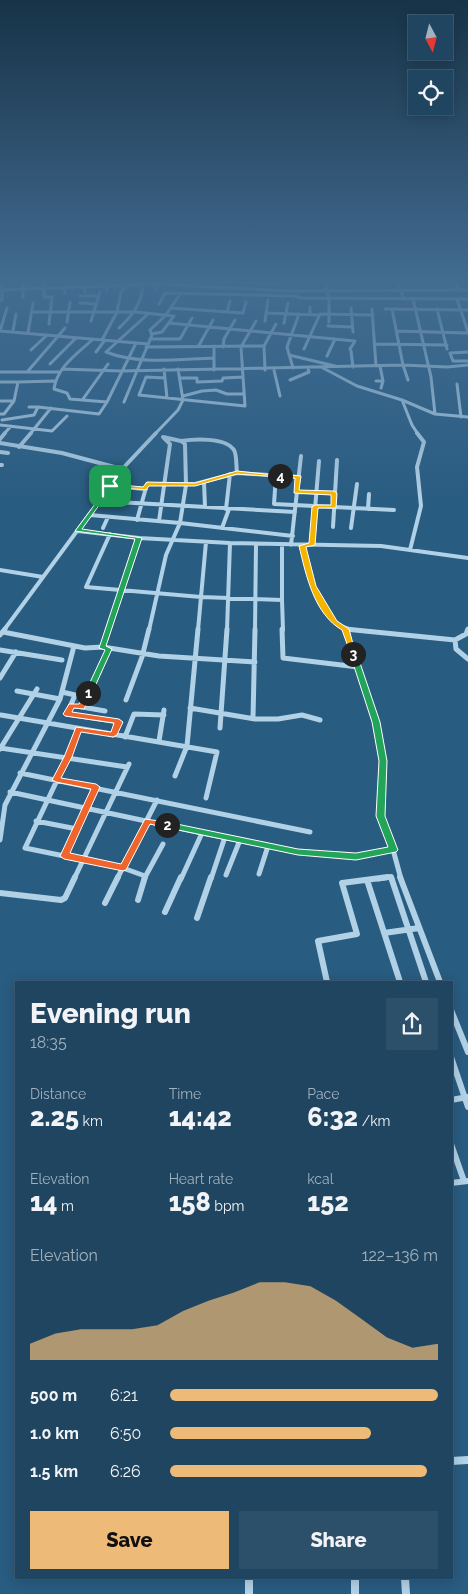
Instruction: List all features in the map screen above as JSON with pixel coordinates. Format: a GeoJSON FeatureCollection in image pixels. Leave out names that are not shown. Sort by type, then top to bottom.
{"type":"FeatureCollection","features":[{"type":"Feature","properties":{"kind":"street"},"geometry":{"type":"LineString","coordinates":[[28,371],[43,353]]}},
{"type":"Feature","properties":{"kind":"street"},"geometry":{"type":"LineString","coordinates":[[50,364],[61,353]]}},
{"type":"Feature","properties":{"kind":"street"},"geometry":{"type":"LineString","coordinates":[[79,353],[54,380],[55,391],[67,393],[70,399],[107,402]]}},
{"type":"Feature","properties":{"kind":"street"},"geometry":{"type":"LineString","coordinates":[[109,353],[114,356],[142,358],[214,358]]}},
{"type":"Feature","properties":{"kind":"street"},"geometry":{"type":"LineString","coordinates":[[29,407],[99,414],[107,402],[131,353]]}},
{"type":"Feature","properties":{"kind":"street"},"geometry":{"type":"LineString","coordinates":[[124,402],[144,353]]}},
{"type":"Feature","properties":{"kind":"street"},"geometry":{"type":"LineString","coordinates":[[214,353],[214,370]]}},
{"type":"Feature","properties":{"kind":"street"},"geometry":{"type":"LineString","coordinates":[[165,378],[146,377],[139,395],[183,398],[245,406],[241,353]]}},
{"type":"Feature","properties":{"kind":"street"},"geometry":{"type":"LineString","coordinates":[[264,353],[265,369]]}},
{"type":"Feature","properties":{"kind":"street"},"geometry":{"type":"LineString","coordinates":[[351,353],[353,367]]}},
{"type":"Feature","properties":{"kind":"street"},"geometry":{"type":"LineString","coordinates":[[376,353],[378,366],[384,381],[381,388]]}},
{"type":"Feature","properties":{"kind":"street"},"geometry":{"type":"LineString","coordinates":[[401,353],[408,380]]}},
{"type":"Feature","properties":{"kind":"street"},"geometry":{"type":"LineString","coordinates":[[426,353],[435,414]]}},
{"type":"Feature","properties":{"kind":"street"},"geometry":{"type":"LineString","coordinates":[[450,353],[454,361],[468,363]]}},
{"type":"Feature","properties":{"kind":"street"},"geometry":{"type":"LineString","coordinates":[[308,368],[309,372],[290,380],[290,354],[341,367]]}},
{"type":"Feature","properties":{"kind":"street"},"geometry":{"type":"LineString","coordinates":[[0,372],[121,371],[138,369],[242,370],[403,365],[428,367],[468,363]]}},
{"type":"Feature","properties":{"kind":"street"},"geometry":{"type":"LineString","coordinates":[[83,400],[108,364]]}},
{"type":"Feature","properties":{"kind":"street"},"geometry":{"type":"LineString","coordinates":[[265,369],[290,368]]}},
{"type":"Feature","properties":{"kind":"street"},"geometry":{"type":"LineString","coordinates":[[320,368],[357,386],[402,400],[435,414],[468,417]]}},
{"type":"Feature","properties":{"kind":"street"},"geometry":{"type":"LineString","coordinates":[[164,370],[166,398]]}},
{"type":"Feature","properties":{"kind":"street"},"geometry":{"type":"LineString","coordinates":[[178,370],[183,398],[178,410],[122,469],[90,515],[1,633],[74,646],[109,649],[142,656],[255,662]]}},
{"type":"Feature","properties":{"kind":"street"},"geometry":{"type":"LineString","coordinates":[[274,370],[280,396]]}},
{"type":"Feature","properties":{"kind":"street"},"geometry":{"type":"LineString","coordinates":[[180,378],[197,378],[197,382],[222,381],[223,378],[243,377]]}},
{"type":"Feature","properties":{"kind":"street"},"geometry":{"type":"LineString","coordinates":[[0,382],[54,380]]}},
{"type":"Feature","properties":{"kind":"street"},"geometry":{"type":"LineString","coordinates":[[376,381],[384,381]]}},
{"type":"Feature","properties":{"kind":"street"},"geometry":{"type":"LineString","coordinates":[[18,382],[14,402],[2,414],[2,420],[34,415],[38,407]]}},
{"type":"Feature","properties":{"kind":"street"},"geometry":{"type":"LineString","coordinates":[[457,384],[461,417]]}},
{"type":"Feature","properties":{"kind":"street"},"geometry":{"type":"LineString","coordinates":[[183,398],[209,390],[216,390],[227,394],[244,394]]}},
{"type":"Feature","properties":{"kind":"street"},"geometry":{"type":"LineString","coordinates":[[402,400],[412,425],[424,442],[417,467],[421,506],[410,550]]}},
{"type":"Feature","properties":{"kind":"street"},"geometry":{"type":"LineString","coordinates":[[0,401],[14,402]]}},
{"type":"Feature","properties":{"kind":"street"},"geometry":{"type":"LineString","coordinates":[[19,447],[51,408]]}},
{"type":"Feature","properties":{"kind":"street"},"geometry":{"type":"LineString","coordinates":[[0,425],[52,432],[67,416]]}},
{"type":"Feature","properties":{"kind":"street"},"geometry":{"type":"LineString","coordinates":[[0,439],[17,418]]}},
{"type":"Feature","properties":{"kind":"street"},"geometry":{"type":"LineString","coordinates":[[158,432],[170,444],[159,521]]}},
{"type":"Feature","properties":{"kind":"street"},"geometry":{"type":"LineString","coordinates":[[126,700],[142,656],[156,592],[171,540],[180,523],[183,507],[186,485],[185,444],[163,437]]}},
{"type":"Feature","properties":{"kind":"street"},"geometry":{"type":"LineString","coordinates":[[181,442],[203,438],[230,446],[234,451],[237,473]]}},
{"type":"Feature","properties":{"kind":"street"},"geometry":{"type":"LineString","coordinates":[[0,444],[62,453],[122,469]]}},
{"type":"Feature","properties":{"kind":"street"},"geometry":{"type":"LineString","coordinates":[[0,452],[8,453]]}},
{"type":"Feature","properties":{"kind":"street"},"geometry":{"type":"LineString","coordinates":[[291,545],[300,456]]}},
{"type":"Feature","properties":{"kind":"street"},"geometry":{"type":"LineString","coordinates":[[333,527],[337,460]]}},
{"type":"Feature","properties":{"kind":"street"},"geometry":{"type":"LineString","coordinates":[[312,545],[319,461]]}},
{"type":"Feature","properties":{"kind":"street"},"geometry":{"type":"LineString","coordinates":[[137,520],[147,484],[186,485],[237,473],[298,477]]}},
{"type":"Feature","properties":{"kind":"street"},"geometry":{"type":"LineString","coordinates":[[222,528],[228,509],[230,474]]}},
{"type":"Feature","properties":{"kind":"street"},"geometry":{"type":"LineString","coordinates":[[276,475],[274,504],[394,510]]}},
{"type":"Feature","properties":{"kind":"street"},"geometry":{"type":"LineString","coordinates":[[204,482],[205,508]]}},
{"type":"Feature","properties":{"kind":"street"},"geometry":{"type":"LineString","coordinates":[[351,528],[357,484]]}},
{"type":"Feature","properties":{"kind":"street"},"geometry":{"type":"LineString","coordinates":[[110,486],[146,488]]}},
{"type":"Feature","properties":{"kind":"street"},"geometry":{"type":"LineString","coordinates":[[296,492],[334,493]]}},
{"type":"Feature","properties":{"kind":"street"},"geometry":{"type":"LineString","coordinates":[[368,509],[369,494]]}},
{"type":"Feature","properties":{"kind":"street"},"geometry":{"type":"LineString","coordinates":[[99,502],[295,512]]}},
{"type":"Feature","properties":{"kind":"street"},"geometry":{"type":"LineString","coordinates":[[90,515],[293,536]]}},
{"type":"Feature","properties":{"kind":"street"},"geometry":{"type":"LineString","coordinates":[[103,528],[108,518]]}},
{"type":"Feature","properties":{"kind":"street"},"geometry":{"type":"LineString","coordinates":[[78,531],[139,538],[206,542],[302,546],[359,545],[468,558]]}},
{"type":"Feature","properties":{"kind":"street"},"geometry":{"type":"LineString","coordinates":[[110,534],[86,587],[201,597],[282,600]]}},
{"type":"Feature","properties":{"kind":"street"},"geometry":{"type":"LineString","coordinates":[[102,648],[139,538]]}},
{"type":"Feature","properties":{"kind":"street"},"geometry":{"type":"LineString","coordinates":[[175,776],[186,746],[206,542]]}},
{"type":"Feature","properties":{"kind":"street"},"geometry":{"type":"LineString","coordinates":[[220,728],[226,661],[230,543]]}},
{"type":"Feature","properties":{"kind":"street"},"geometry":{"type":"LineString","coordinates":[[253,718],[256,544]]}},
{"type":"Feature","properties":{"kind":"street"},"geometry":{"type":"LineString","coordinates":[[282,545],[283,658],[286,660],[358,667]]}},
{"type":"Feature","properties":{"kind":"street"},"geometry":{"type":"LineString","coordinates":[[302,546],[312,586],[334,622],[345,629],[455,640],[466,634],[468,629]]}},
{"type":"Feature","properties":{"kind":"street"},"geometry":{"type":"LineString","coordinates":[[0,570],[43,577]]}},
{"type":"Feature","properties":{"kind":"street"},"geometry":{"type":"LineString","coordinates":[[345,629],[376,722],[383,761],[381,816],[402,884],[440,981]]}},
{"type":"Feature","properties":{"kind":"street"},"geometry":{"type":"LineString","coordinates":[[455,640],[456,649],[468,659]]}},
{"type":"Feature","properties":{"kind":"street"},"geometry":{"type":"LineString","coordinates":[[0,840],[5,805],[10,792],[60,699],[74,646]]}},
{"type":"Feature","properties":{"kind":"street"},"geometry":{"type":"LineString","coordinates":[[82,707],[109,649]]}},
{"type":"Feature","properties":{"kind":"street"},"geometry":{"type":"LineString","coordinates":[[0,650],[62,660]]}},
{"type":"Feature","properties":{"kind":"street"},"geometry":{"type":"LineString","coordinates":[[0,678],[16,652]]}},
{"type":"Feature","properties":{"kind":"street"},"geometry":{"type":"LineString","coordinates":[[17,691],[35,692],[60,699]]}},
{"type":"Feature","properties":{"kind":"street"},"geometry":{"type":"LineString","coordinates":[[0,893],[63,899],[128,766],[32,751],[0,749],[35,692]]}},
{"type":"Feature","properties":{"kind":"street"},"geometry":{"type":"LineString","coordinates":[[62,692],[74,694],[67,714],[119,722],[113,735]]}},
{"type":"Feature","properties":{"kind":"street"},"geometry":{"type":"LineString","coordinates":[[71,705],[105,711]]}},
{"type":"Feature","properties":{"kind":"street"},"geometry":{"type":"LineString","coordinates":[[190,708],[253,718],[275,720],[306,715],[311,720],[320,720]]}},
{"type":"Feature","properties":{"kind":"street"},"geometry":{"type":"LineString","coordinates":[[125,737],[134,714],[164,712],[159,741]]}},
{"type":"Feature","properties":{"kind":"street"},"geometry":{"type":"LineString","coordinates":[[1,715],[217,752],[206,798]]}},
{"type":"Feature","properties":{"kind":"street"},"geometry":{"type":"LineString","coordinates":[[78,729],[68,757],[24,848],[123,868],[145,876]]}},
{"type":"Feature","properties":{"kind":"street"},"geometry":{"type":"LineString","coordinates":[[20,773],[116,791],[310,832]]}},
{"type":"Feature","properties":{"kind":"street"},"geometry":{"type":"LineString","coordinates":[[64,856],[88,808],[96,787]]}},
{"type":"Feature","properties":{"kind":"street"},"geometry":{"type":"LineString","coordinates":[[10,792],[298,852],[356,856],[393,850]]}},
{"type":"Feature","properties":{"kind":"street"},"geometry":{"type":"LineString","coordinates":[[105,903],[157,800]]}},
{"type":"Feature","properties":{"kind":"street"},"geometry":{"type":"LineString","coordinates":[[36,821],[77,829]]}},
{"type":"Feature","properties":{"kind":"street"},"geometry":{"type":"LineString","coordinates":[[165,912],[202,833]]}},
{"type":"Feature","properties":{"kind":"street"},"geometry":{"type":"LineString","coordinates":[[197,918],[226,837]]}},
{"type":"Feature","properties":{"kind":"street"},"geometry":{"type":"LineString","coordinates":[[226,875],[240,840]]}},
{"type":"Feature","properties":{"kind":"street"},"geometry":{"type":"LineString","coordinates":[[138,900],[145,876],[163,844]]}},
{"type":"Feature","properties":{"kind":"street"},"geometry":{"type":"LineString","coordinates":[[259,874],[268,846]]}},
{"type":"Feature","properties":{"kind":"street"},"geometry":{"type":"LineString","coordinates":[[327,981],[318,941],[357,934],[342,883],[391,877],[426,981]]}},
{"type":"Feature","properties":{"kind":"street"},"geometry":{"type":"LineString","coordinates":[[367,880],[400,981]]}},
{"type":"Feature","properties":{"kind":"street"},"geometry":{"type":"LineString","coordinates":[[384,933],[419,928]]}},
{"type":"Feature","properties":{"kind":"street"},"geometry":{"type":"LineString","coordinates":[[453,1015],[468,1052]]}},
{"type":"Feature","properties":{"kind":"street"},"geometry":{"type":"LineString","coordinates":[[453,1062],[468,1107]]}},
{"type":"Feature","properties":{"kind":"street"},"geometry":{"type":"LineString","coordinates":[[453,1100],[466,1097]]}},
{"type":"Feature","properties":{"kind":"street"},"geometry":{"type":"LineString","coordinates":[[453,1149],[466,1181],[453,1183]]}},
{"type":"Feature","properties":{"kind":"street"},"geometry":{"type":"LineString","coordinates":[[453,1461],[468,1460]]}},
{"type":"Feature","properties":{"kind":"street"},"geometry":{"type":"LineString","coordinates":[[249,1579],[249,1594]]}},
{"type":"Feature","properties":{"kind":"street"},"geometry":{"type":"LineString","coordinates":[[355,1579],[355,1594]]}},
{"type":"Feature","properties":{"kind":"street"},"geometry":{"type":"LineString","coordinates":[[405,1579],[406,1594]]}},
{"type":"Feature","properties":{"kind":"route"},"geometry":{"type":"LineString","coordinates":[[237,473],[298,477],[296,492],[334,493],[334,507],[315,507],[312,545],[302,546],[312,586],[334,622],[345,629],[376,722],[383,761],[381,816],[393,850],[356,856],[298,852],[148,821],[123,868],[64,856],[88,808],[96,787],[56,780],[68,757],[78,729],[113,735],[119,722],[67,714],[71,705],[82,707],[109,649],[102,648],[139,538],[78,531],[110,486],[146,488],[147,484],[186,485],[237,473]]}}]}
